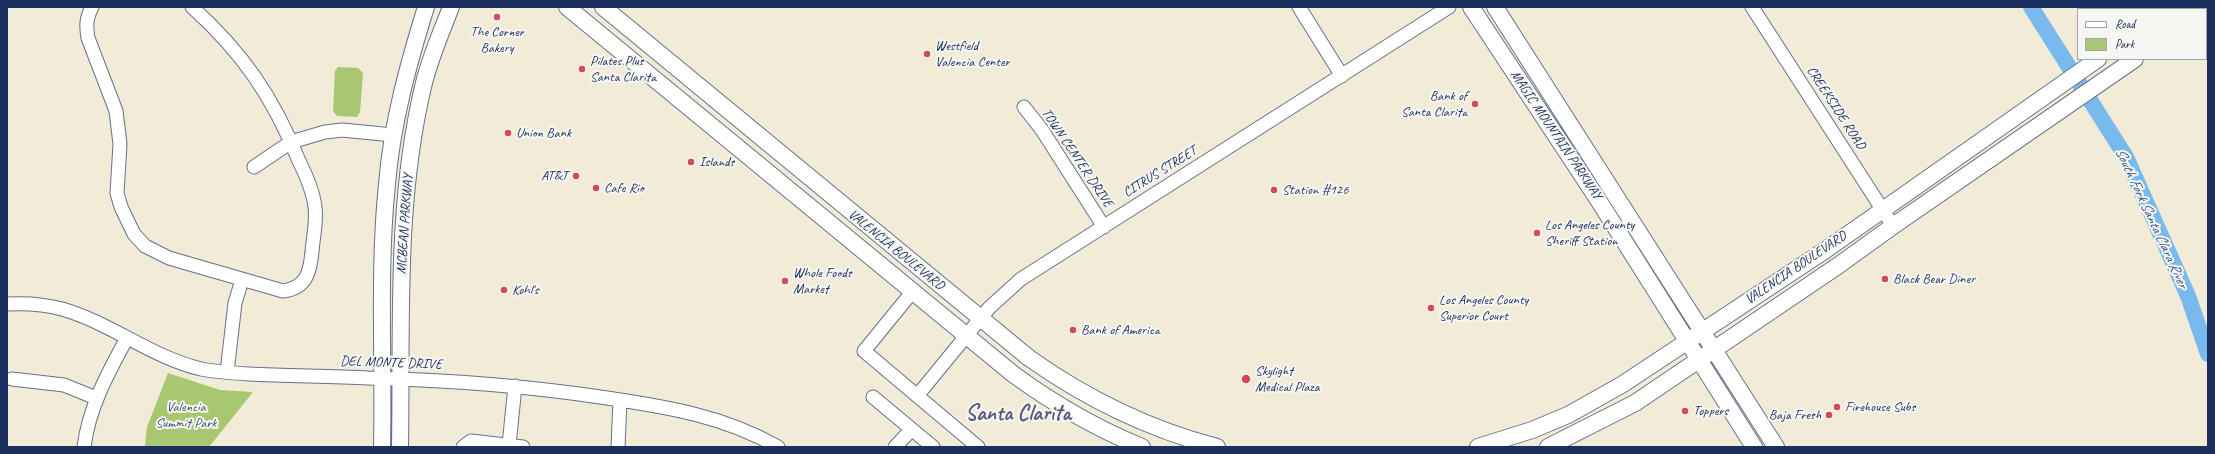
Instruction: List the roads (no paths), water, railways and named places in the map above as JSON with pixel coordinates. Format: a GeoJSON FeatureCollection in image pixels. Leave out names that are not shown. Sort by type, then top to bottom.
{"type":"FeatureCollection","features":[{"type":"Feature","properties":{"kind":"main road","name":"MCBEAN PARKWAY"},"geometry":{"type":"LineString","coordinates":[[382,447],[384,378],[382,251],[386,184],[393,135],[402,92],[426,7]]}},
{"type":"Feature","properties":{"kind":"main road","name":"MCBEAN PARKWAY"},"geometry":{"type":"LineString","coordinates":[[400,447],[401,262],[405,202],[412,140],[423,85],[450,7]]}},
{"type":"Feature","properties":{"kind":"main road","name":"VALENCIA BOULEVARD"},"geometry":{"type":"LineString","coordinates":[[567,7],[1014,374],[1063,408],[1093,426],[1142,447]]}},
{"type":"Feature","properties":{"kind":"main road","name":"VALENCIA BOULEVARD"},"geometry":{"type":"LineString","coordinates":[[603,7],[980,319],[1061,381],[1092,399],[1151,426],[1186,439],[1217,447]]}},
{"type":"Feature","properties":{"kind":"main road","name":"MAGIC MOUNTAIN PARKWAY"},"geometry":{"type":"LineString","coordinates":[[1471,7],[1689,340],[1699,360],[1754,447]]}},
{"type":"Feature","properties":{"kind":"main road","name":"MAGIC MOUNTAIN PARKWAY"},"geometry":{"type":"LineString","coordinates":[[1495,7],[1703,330],[1713,349],[1776,447]]}},
{"type":"Feature","properties":{"kind":"main road","name":"VALENCIA BOULEVARD"},"geometry":{"type":"LineString","coordinates":[[1480,447],[1532,430],[1586,406],[1623,384],[1827,249],[2097,60]]}},
{"type":"Feature","properties":{"kind":"main road","name":"VALENCIA BOULEVARD"},"geometry":{"type":"LineString","coordinates":[[1548,447],[1635,403],[1713,349],[1840,266],[1893,226],[2134,60]]}},
{"type":"Feature","properties":{"kind":"main road"},"geometry":{"type":"LineString","coordinates":[[1063,408],[1084,410],[1140,437],[1147,434],[1151,426]]}},
{"type":"Feature","properties":{"kind":"street"},"geometry":{"type":"LineString","coordinates":[[92,7],[86,25],[88,38],[116,111],[120,144],[117,193],[121,207],[134,234],[145,246],[168,258],[282,291],[293,290],[301,285],[310,266],[315,205],[312,191],[291,142],[266,91],[243,59],[215,28],[192,7]]}},
{"type":"Feature","properties":{"kind":"street"},"geometry":{"type":"LineString","coordinates":[[1299,7],[1342,76]]}},
{"type":"Feature","properties":{"kind":"street","name":"CITRUS STREET"},"geometry":{"type":"LineString","coordinates":[[918,396],[966,335],[1001,295],[1020,279],[1449,7]]}},
{"type":"Feature","properties":{"kind":"street","name":"CREEKSIDE ROAD"},"geometry":{"type":"LineString","coordinates":[[1752,7],[1893,226]]}},
{"type":"Feature","properties":{"kind":"street","name":"TOWN CENTER DRIVE"},"geometry":{"type":"LineString","coordinates":[[1024,107],[1042,130],[1104,227]]}},
{"type":"Feature","properties":{"kind":"street"},"geometry":{"type":"LineString","coordinates":[[254,167],[291,142],[325,132],[342,130],[393,135]]}},
{"type":"Feature","properties":{"kind":"street"},"geometry":{"type":"LineString","coordinates":[[226,372],[235,303],[242,280]]}},
{"type":"Feature","properties":{"kind":"street"},"geometry":{"type":"LineString","coordinates":[[913,291],[864,351],[978,447]]}},
{"type":"Feature","properties":{"kind":"street","name":"DEL MONTE DRIVE"},"geometry":{"type":"LineString","coordinates":[[7,304],[30,303],[62,309],[91,320],[168,358],[201,369],[226,372],[384,378],[515,386],[620,400],[681,410],[722,421],[778,447]]}},
{"type":"Feature","properties":{"kind":"street"},"geometry":{"type":"LineString","coordinates":[[84,447],[86,433],[96,398],[127,338]]}},
{"type":"Feature","properties":{"kind":"street"},"geometry":{"type":"LineString","coordinates":[[12,379],[64,385],[96,398]]}},
{"type":"Feature","properties":{"kind":"street"},"geometry":{"type":"LineString","coordinates":[[509,445],[515,386]]}},
{"type":"Feature","properties":{"kind":"street"},"geometry":{"type":"LineString","coordinates":[[873,397],[910,430],[932,447]]}},
{"type":"Feature","properties":{"kind":"street"},"geometry":{"type":"LineString","coordinates":[[618,447],[620,400]]}},
{"type":"Feature","properties":{"kind":"street"},"geometry":{"type":"LineString","coordinates":[[895,447],[910,430]]}},
{"type":"Feature","properties":{"kind":"street"},"geometry":{"type":"LineString","coordinates":[[463,447],[471,442],[523,447]]}},
{"type":"Feature","properties":{"kind":"waterway","name":"South Fork Santa Clara River"},"geometry":{"type":"LineString","coordinates":[[2031,7],[2126,157],[2188,296],[2208,354]]}},
{"type":"Feature","properties":{"kind":"place","name":"The Corner Bakery"},"geometry":{"type":"Point","coordinates":[497,17]}},
{"type":"Feature","properties":{"kind":"place","name":"Westfield Valencia Center"},"geometry":{"type":"Point","coordinates":[927,54]}},
{"type":"Feature","properties":{"kind":"place","name":"Pilates Plus Santa Clarita"},"geometry":{"type":"Point","coordinates":[582,69]}},
{"type":"Feature","properties":{"kind":"place","name":"Bank of Santa Clarita"},"geometry":{"type":"Point","coordinates":[1475,104]}},
{"type":"Feature","properties":{"kind":"place","name":"Union Bank"},"geometry":{"type":"Point","coordinates":[508,133]}},
{"type":"Feature","properties":{"kind":"place","name":"Islands"},"geometry":{"type":"Point","coordinates":[691,162]}},
{"type":"Feature","properties":{"kind":"place","name":"AT&T"},"geometry":{"type":"Point","coordinates":[576,176]}},
{"type":"Feature","properties":{"kind":"place","name":"Cafe Rio"},"geometry":{"type":"Point","coordinates":[596,188]}},
{"type":"Feature","properties":{"kind":"place","name":"Station #126"},"geometry":{"type":"Point","coordinates":[1274,190]}},
{"type":"Feature","properties":{"kind":"place","name":"Los Angeles County Sheriff Station"},"geometry":{"type":"Point","coordinates":[1537,233]}},
{"type":"Feature","properties":{"kind":"place","name":"Black Bear Diner"},"geometry":{"type":"Point","coordinates":[1885,279]}},
{"type":"Feature","properties":{"kind":"place","name":"Whole Foods Market"},"geometry":{"type":"Point","coordinates":[785,281]}},
{"type":"Feature","properties":{"kind":"place","name":"Kohl's"},"geometry":{"type":"Point","coordinates":[504,290]}},
{"type":"Feature","properties":{"kind":"place","name":"Los Angeles County Superior Court"},"geometry":{"type":"Point","coordinates":[1431,308]}},
{"type":"Feature","properties":{"kind":"place","name":"Bank of America"},"geometry":{"type":"Point","coordinates":[1073,330]}},
{"type":"Feature","properties":{"kind":"place","name":"Skylight Medical Plaza"},"geometry":{"type":"Point","coordinates":[1246,379]}},
{"type":"Feature","properties":{"kind":"place","name":"Firehouse Subs"},"geometry":{"type":"Point","coordinates":[1837,407]}},
{"type":"Feature","properties":{"kind":"place","name":"Toppers"},"geometry":{"type":"Point","coordinates":[1685,411]}},
{"type":"Feature","properties":{"kind":"place","name":"Baja Fresh"},"geometry":{"type":"Point","coordinates":[1829,415]}},
{"type":"Feature","properties":{"kind":"district","name":"Santa Clarita"},"geometry":{"type":"Point","coordinates":[1018,414]}},
{"type":"Feature","properties":{"kind":"park label","name":"Valencia Summit Park"},"geometry":{"type":"Point","coordinates":[186,416]}}]}
